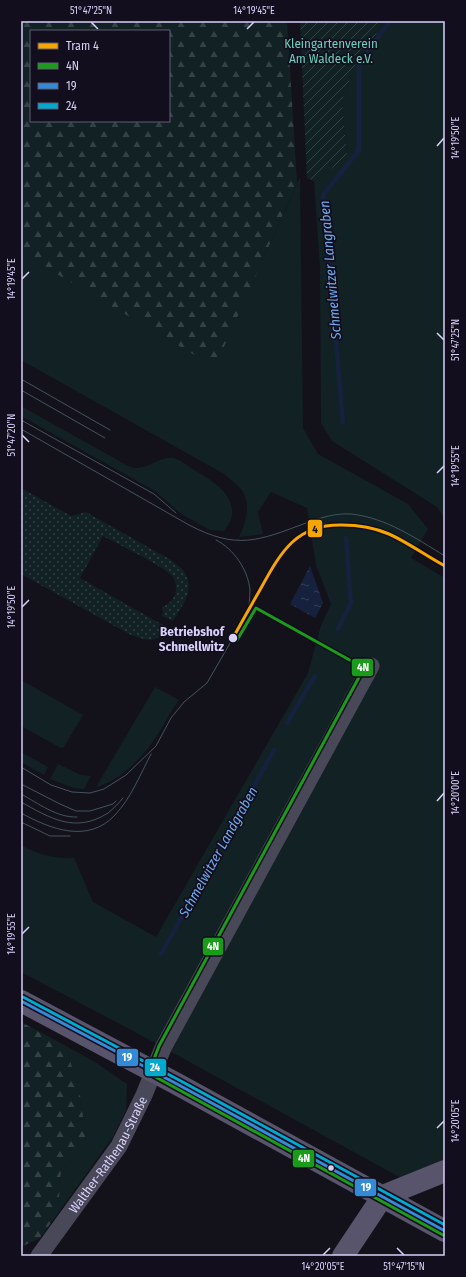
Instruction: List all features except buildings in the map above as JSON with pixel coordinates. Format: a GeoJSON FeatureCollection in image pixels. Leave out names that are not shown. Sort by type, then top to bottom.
{"type":"FeatureCollection","features":[{"type":"Feature","properties":{"kind":"street","name":"Walther-Rathenau-Straße"},"geometry":{"type":"LineString","coordinates":[[39,1256],[118,1146],[154,1071],[163,1048],[371,666]]}},
{"type":"Feature","properties":{"kind":"street"},"geometry":{"type":"LineString","coordinates":[[21,1001],[154,1071],[445,1231]]}},
{"type":"Feature","properties":{"kind":"street"},"geometry":{"type":"LineString","coordinates":[[343,1256],[383,1196],[445,1171]]}},
{"type":"Feature","properties":{"kind":"green space"},"geometry":{"type":"Polygon","coordinates":[[[21,21],[287,21],[297,183],[215,367],[21,253],[21,21]]]}},
{"type":"Feature","properties":{"kind":"green space","name":"Kleingartenverein Am Waldeck e.V."},"geometry":{"type":"Polygon","coordinates":[[[300,21],[385,21],[355,65],[342,101],[347,157],[314,181],[307,178],[300,21]]]}},
{"type":"Feature","properties":{"kind":"green space"},"geometry":{"type":"Polygon","coordinates":[[[385,21],[445,21],[445,519],[437,507],[332,441],[321,423],[320,268],[314,181],[347,156],[342,101],[355,65],[385,21]]]}},
{"type":"Feature","properties":{"kind":"green space"},"geometry":{"type":"Polygon","coordinates":[[[300,177],[303,428],[318,454],[408,504],[428,529],[411,558],[445,578],[445,1160],[401,1178],[135,1032],[21,972],[21,845],[47,856],[74,858],[93,902],[156,937],[308,673],[321,625],[331,604],[316,565],[307,508],[271,492],[258,512],[263,534],[239,537],[246,518],[246,498],[239,487],[228,477],[21,360],[21,253],[215,366],[300,177]]]}},
{"type":"Feature","properties":{"kind":"green space"},"geometry":{"type":"Polygon","coordinates":[[[21,406],[130,467],[136,468],[147,466],[169,458],[179,460],[210,480],[222,490],[231,504],[231,520],[224,531],[210,530],[197,523],[180,513],[155,491],[21,416],[21,406]]]}},
{"type":"Feature","properties":{"kind":"green space"},"geometry":{"type":"Polygon","coordinates":[[[21,488],[71,516],[86,512],[171,560],[183,570],[189,584],[187,597],[173,621],[162,616],[162,607],[170,602],[175,595],[176,586],[173,577],[152,562],[103,536],[80,578],[168,628],[164,633],[151,640],[129,634],[21,574],[21,488]]]}},
{"type":"Feature","properties":{"kind":"green space"},"geometry":{"type":"Polygon","coordinates":[[[21,680],[83,715],[64,747],[61,748],[21,726],[21,680]]]}},
{"type":"Feature","properties":{"kind":"green space"},"geometry":{"type":"Polygon","coordinates":[[[155,687],[179,700],[157,736],[140,758],[116,778],[96,787],[155,687]]]}},
{"type":"Feature","properties":{"kind":"green space"},"geometry":{"type":"Polygon","coordinates":[[[21,752],[48,767],[44,775],[21,762],[21,752]]]}},
{"type":"Feature","properties":{"kind":"green space"},"geometry":{"type":"Polygon","coordinates":[[[58,764],[81,775],[91,776],[84,789],[74,788],[50,779],[58,764]]]}},
{"type":"Feature","properties":{"kind":"green space"},"geometry":{"type":"Polygon","coordinates":[[[21,1022],[66,1046],[81,1099],[86,1144],[61,1170],[58,1213],[40,1238],[21,1247],[21,1022]]]}},
{"type":"Feature","properties":{"kind":"green space"},"geometry":{"type":"Polygon","coordinates":[[[66,1046],[95,1062],[127,1084],[126,1110],[113,1137],[58,1213],[61,1170],[86,1144],[81,1099],[66,1046]]]}},
{"type":"Feature","properties":{"kind":"water"},"geometry":{"type":"Polygon","coordinates":[[[310,566],[323,603],[315,618],[290,604],[310,566]]]}},
{"type":"Feature","properties":{"kind":"waterway","name":"Schmelwitzer Langraben"},"geometry":{"type":"LineString","coordinates":[[343,422],[323,195],[359,150],[359,63],[390,21]]}},
{"type":"Feature","properties":{"kind":"waterway"},"geometry":{"type":"LineString","coordinates":[[338,629],[351,603],[346,538]]}},
{"type":"Feature","properties":{"kind":"waterway"},"geometry":{"type":"LineString","coordinates":[[287,723],[315,676]]}},
{"type":"Feature","properties":{"kind":"waterway","name":"Schmelwitzer Landgraben"},"geometry":{"type":"LineString","coordinates":[[161,954],[274,750]]}},
{"type":"Feature","properties":{"kind":"tram line"},"geometry":{"type":"LineString","coordinates":[[21,379],[110,430]]}},
{"type":"Feature","properties":{"kind":"tram line"},"geometry":{"type":"LineString","coordinates":[[21,390],[105,438]]}},
{"type":"Feature","properties":{"kind":"tram line"},"geometry":{"type":"LineString","coordinates":[[21,420],[154,494],[176,513]]}},
{"type":"Feature","properties":{"kind":"tram line"},"geometry":{"type":"LineString","coordinates":[[21,429],[189,525],[221,538],[234,540],[261,538],[333,515],[351,514],[364,516],[389,524],[445,556]]}},
{"type":"Feature","properties":{"kind":"tram line"},"geometry":{"type":"LineString","coordinates":[[315,523],[350,525]]}},
{"type":"Feature","properties":{"kind":"tram line","name":"4"},"geometry":{"type":"LineString","coordinates":[[233,638],[268,575],[283,552],[301,535],[313,529],[342,525],[360,526],[378,530],[410,545],[445,566]]}},
{"type":"Feature","properties":{"kind":"tram line"},"geometry":{"type":"LineString","coordinates":[[216,540],[229,549],[243,568],[249,582],[250,590],[248,612]]}},
{"type":"Feature","properties":{"kind":"tram line"},"geometry":{"type":"LineString","coordinates":[[21,767],[51,785],[72,792],[90,793],[104,789],[126,775],[156,746],[171,718],[184,702],[207,683],[233,638]]}},
{"type":"Feature","properties":{"kind":"tram line"},"geometry":{"type":"LineString","coordinates":[[21,813],[44,824],[69,831],[93,829],[104,824],[121,808],[135,786],[151,754]]}},
{"type":"Feature","properties":{"kind":"tram line"},"geometry":{"type":"LineString","coordinates":[[21,784],[76,811],[90,811],[113,804],[116,801]]}},
{"type":"Feature","properties":{"kind":"tram line"},"geometry":{"type":"LineString","coordinates":[[21,794],[55,813],[70,817],[77,817]]}},
{"type":"Feature","properties":{"kind":"tram line"},"geometry":{"type":"LineString","coordinates":[[21,802],[53,818],[74,823],[96,819],[108,813],[123,798]]}},
{"type":"Feature","properties":{"kind":"tram line"},"geometry":{"type":"LineString","coordinates":[[21,822],[50,836],[70,836]]}},
{"type":"Feature","properties":{"kind":"transit line","name":"4N"},"geometry":{"type":"LineString","coordinates":[[237,640],[256,608],[364,668],[159,1046],[149,1072],[443,1235]]}},
{"type":"Feature","properties":{"kind":"transit line","name":"24"},"geometry":{"type":"LineString","coordinates":[[23,997],[445,1225]]}},
{"type":"Feature","properties":{"kind":"transit line","name":"19"},"geometry":{"type":"LineString","coordinates":[[21,1001],[177,1084],[445,1231]]}},
{"type":"Feature","properties":{"kind":"place","name":"Betriebshof Schmellwitz"},"geometry":{"type":"Point","coordinates":[233,638]}}]}
